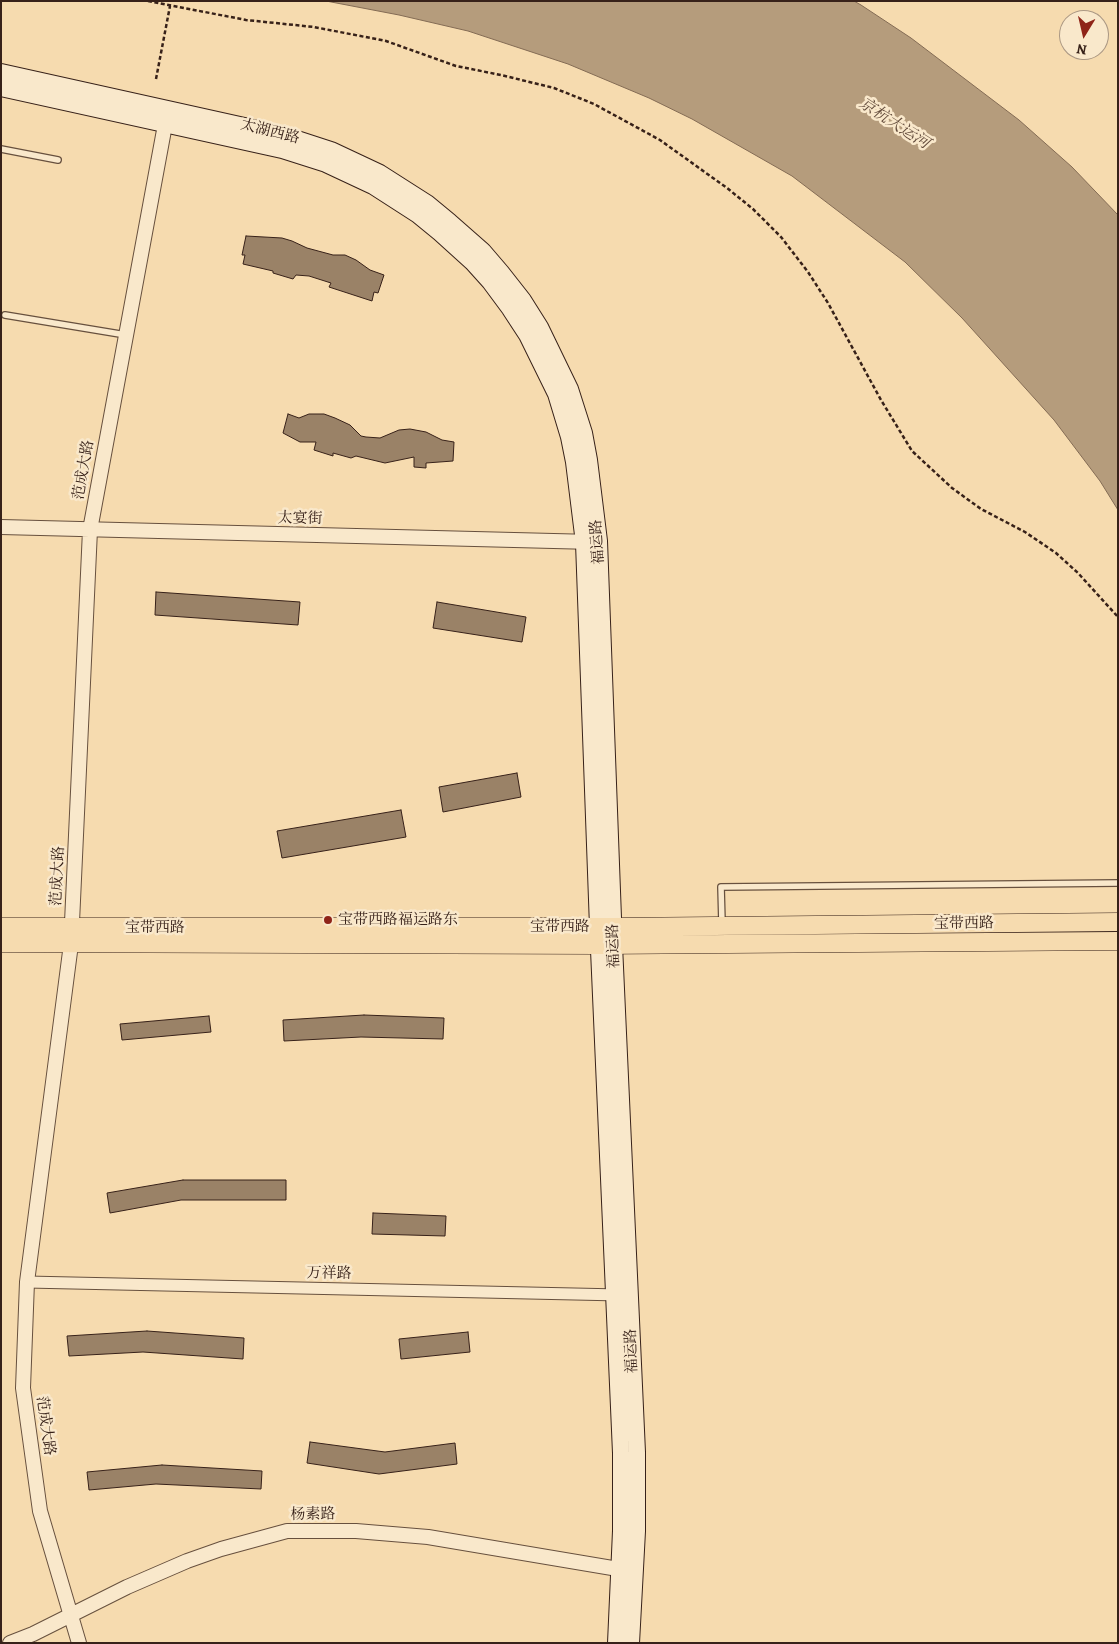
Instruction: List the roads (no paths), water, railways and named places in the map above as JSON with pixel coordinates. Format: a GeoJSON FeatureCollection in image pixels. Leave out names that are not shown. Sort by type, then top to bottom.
{"type":"FeatureCollection","features":[{"type":"Feature","properties":{"kind":"main road","name":"太湖西路"},"geometry":{"type":"LineString","coordinates":[[1,72],[166,116]]}},
{"type":"Feature","properties":{"kind":"main road","name":"太湖西路"},"geometry":{"type":"LineString","coordinates":[[1,88],[304,140],[331,150],[359,162],[399,184],[427,203],[483,251],[496,277]]}},
{"type":"Feature","properties":{"kind":"main road","name":"福运路"},"geometry":{"type":"LineString","coordinates":[[496,277],[523,300],[540,327],[570,389],[584,434],[589,460],[606,945],[622,1296],[621,1461],[632,1643]]}},
{"type":"Feature","properties":{"kind":"main road","name":"宝带西路"},"geometry":{"type":"LineString","coordinates":[[1,927],[71,936],[606,945],[797,934],[1118,922]]}},
{"type":"Feature","properties":{"kind":"main road","name":"宝带西路"},"geometry":{"type":"LineString","coordinates":[[1,942],[71,936],[722,926],[797,934],[1118,941]]}},
{"type":"Feature","properties":{"kind":"main road","name":"福运路"},"geometry":{"type":"LineString","coordinates":[[616,1643],[628,1571]]}},
{"type":"Feature","properties":{"kind":"street","name":"范成大路"},"geometry":{"type":"LineString","coordinates":[[79,1643],[38,1501],[23,1388],[27,1282],[71,936],[90,530],[166,116]]}},
{"type":"Feature","properties":{"kind":"street","name":"太宴街"},"geometry":{"type":"LineString","coordinates":[[1,527],[591,542]]}},
{"type":"Feature","properties":{"kind":"street","name":"万祥路"},"geometry":{"type":"LineString","coordinates":[[27,1282],[622,1296]]}},
{"type":"Feature","properties":{"kind":"street","name":"杨素路"},"geometry":{"type":"LineString","coordinates":[[10,1643],[33,1634],[127,1587],[187,1561],[287,1531],[356,1531],[428,1537],[628,1571]]}},
{"type":"Feature","properties":{"kind":"lane"},"geometry":{"type":"LineString","coordinates":[[1,149],[58,160]]}},
{"type":"Feature","properties":{"kind":"lane"},"geometry":{"type":"LineString","coordinates":[[5,315],[126,335]]}},
{"type":"Feature","properties":{"kind":"lane"},"geometry":{"type":"LineString","coordinates":[[722,926],[721,887],[1118,883]]}},
{"type":"Feature","properties":{"kind":"water","name":"京杭大运河"},"geometry":{"type":"Polygon","coordinates":[[[326,1],[854,1],[861,5],[911,38],[1019,120],[1072,167],[1118,215],[1118,510],[1100,481],[1054,420],[962,318],[905,262],[792,176],[692,119],[649,98],[568,64],[468,31],[326,1]]]}},
{"type":"Feature","properties":{"kind":"place","name":"宝带西路福运路东"},"geometry":{"type":"Point","coordinates":[328,920]}}]}
